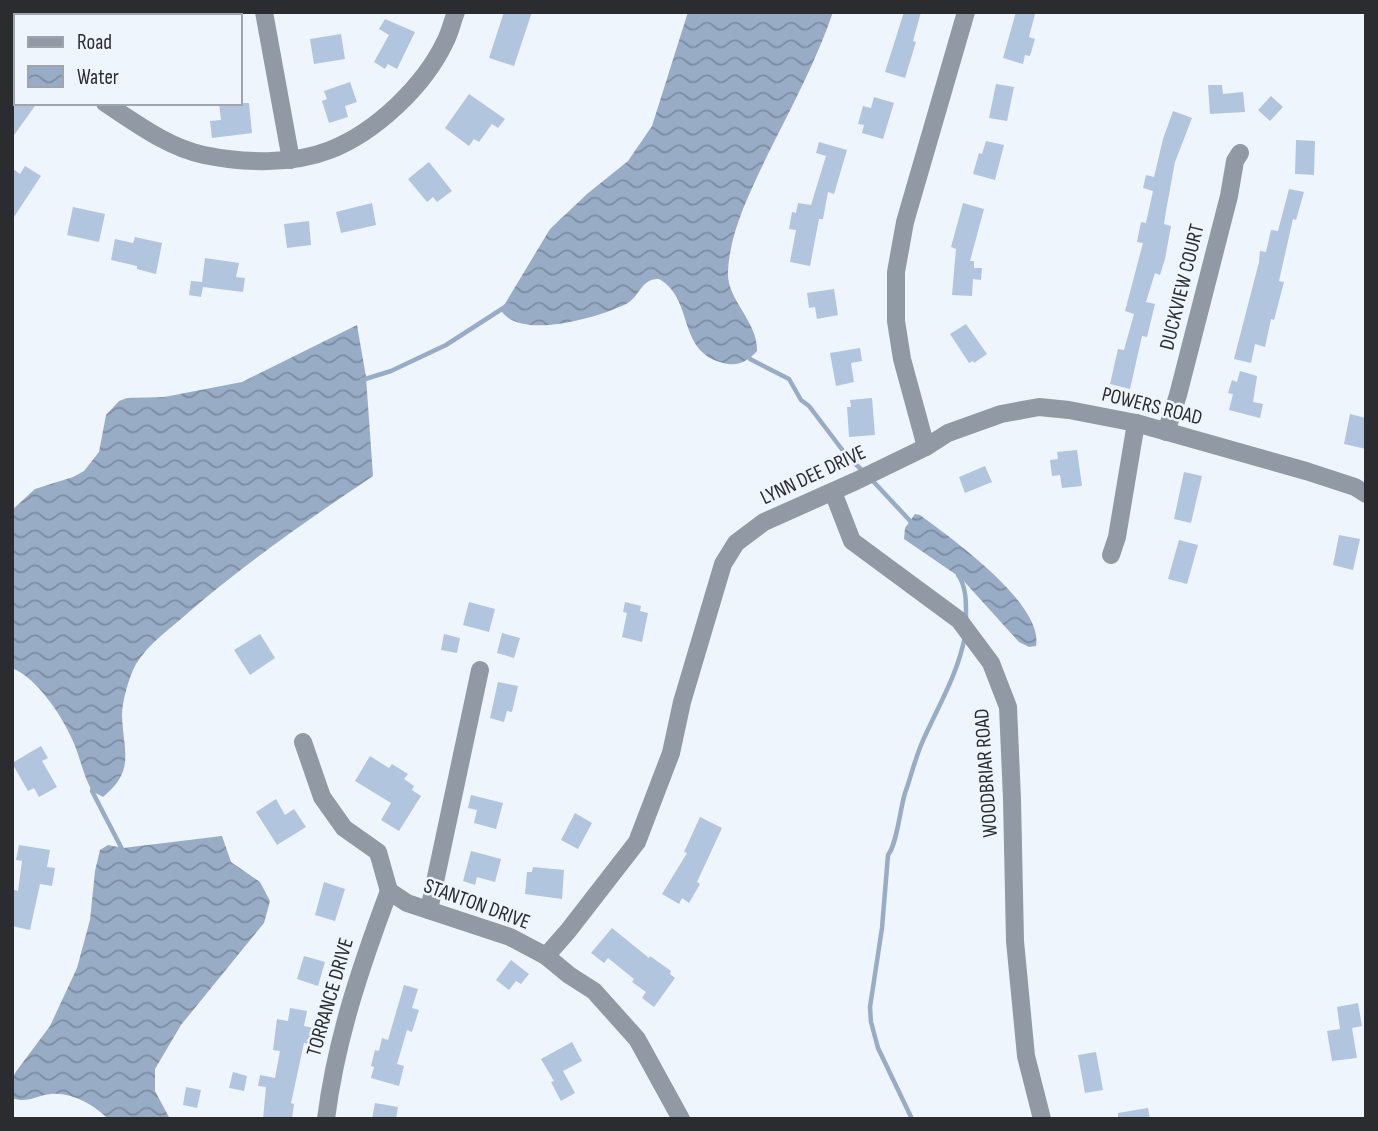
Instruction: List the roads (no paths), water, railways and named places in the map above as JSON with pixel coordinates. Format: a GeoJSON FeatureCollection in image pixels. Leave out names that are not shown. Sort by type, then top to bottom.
{"type":"FeatureCollection","features":[{"type":"Feature","properties":{"kind":"street"},"geometry":{"type":"LineString","coordinates":[[264,12],[291,160]]}},
{"type":"Feature","properties":{"kind":"street"},"geometry":{"type":"LineString","coordinates":[[108,105],[163,140],[203,155],[244,160],[291,160],[331,150],[368,129],[411,94],[445,43],[456,12]]}},
{"type":"Feature","properties":{"kind":"street"},"geometry":{"type":"LineString","coordinates":[[926,447],[913,405],[898,334],[896,272],[905,222],[966,12]]}},
{"type":"Feature","properties":{"kind":"street","name":"DUCKVIEW COURT"},"geometry":{"type":"LineString","coordinates":[[1166,432],[1229,196],[1235,161],[1240,153]]}},
{"type":"Feature","properties":{"kind":"street","name":"POWERS ROAD"},"geometry":{"type":"LineString","coordinates":[[926,447],[948,433],[1001,414],[1039,408],[1069,410],[1136,424],[1306,471],[1355,487],[1366,494]]}},
{"type":"Feature","properties":{"kind":"street"},"geometry":{"type":"LineString","coordinates":[[1111,555],[1117,537],[1136,424]]}},
{"type":"Feature","properties":{"kind":"street","name":"LYNN DEE DRIVE"},"geometry":{"type":"LineString","coordinates":[[546,956],[637,842],[671,753],[682,702],[723,564],[736,543],[751,530],[926,447]]}},
{"type":"Feature","properties":{"kind":"street","name":"WOODBRIAR ROAD"},"geometry":{"type":"LineString","coordinates":[[833,492],[852,541],[959,620],[991,663],[1007,706],[1012,775],[1015,941],[1026,1056],[1042,1119]]}},
{"type":"Feature","properties":{"kind":"street"},"geometry":{"type":"LineString","coordinates":[[429,910],[480,670]]}},
{"type":"Feature","properties":{"kind":"street"},"geometry":{"type":"LineString","coordinates":[[303,742],[322,797],[344,828],[378,852],[389,891]]}},
{"type":"Feature","properties":{"kind":"street","name":"STANTON DRIVE"},"geometry":{"type":"LineString","coordinates":[[389,891],[407,903],[510,937],[546,956],[594,991],[637,1039],[681,1119]]}},
{"type":"Feature","properties":{"kind":"street","name":"TORRANCE DRIVE"},"geometry":{"type":"LineString","coordinates":[[326,1119],[331,1076],[340,1038],[364,956],[389,891]]}},
{"type":"Feature","properties":{"kind":"water"},"geometry":{"type":"Polygon","coordinates":[[[688,12],[833,12],[811,67],[748,196],[737,225],[730,256],[729,282],[753,330],[757,351],[737,364],[711,359],[700,350],[678,300],[670,288],[659,279],[644,285],[626,304],[581,320],[544,325],[527,324],[512,320],[502,312],[550,229],[628,161],[652,126],[688,12]]]}},
{"type":"Feature","properties":{"kind":"water"},"geometry":{"type":"Polygon","coordinates":[[[357,325],[366,377],[373,476],[256,558],[147,649],[133,669],[123,703],[124,769],[120,778],[103,797],[92,791],[72,739],[55,709],[31,680],[12,668],[12,510],[35,489],[84,471],[99,452],[106,415],[119,401],[127,398],[164,397],[242,382],[357,325]]]}},
{"type":"Feature","properties":{"kind":"water"},"geometry":{"type":"Polygon","coordinates":[[[915,514],[920,515],[972,555],[1011,592],[1026,611],[1035,629],[1036,646],[1029,647],[1019,642],[961,578],[904,539],[905,528],[915,514]]]}},
{"type":"Feature","properties":{"kind":"water"},"geometry":{"type":"Polygon","coordinates":[[[222,836],[231,862],[260,882],[270,901],[264,923],[181,1025],[155,1069],[155,1091],[170,1119],[108,1119],[82,1100],[67,1095],[46,1095],[28,1100],[12,1098],[12,1080],[15,1073],[50,1026],[77,968],[90,920],[100,850],[108,845],[123,848],[222,836]]]}},
{"type":"Feature","properties":{"kind":"waterway"},"geometry":{"type":"LineString","coordinates":[[362,380],[391,371],[446,345],[508,305]]}},
{"type":"Feature","properties":{"kind":"waterway"},"geometry":{"type":"LineString","coordinates":[[748,355],[750,359],[789,379],[801,400],[809,406],[847,456],[865,473]]}},
{"type":"Feature","properties":{"kind":"waterway"},"geometry":{"type":"LineString","coordinates":[[871,479],[913,524]]}},
{"type":"Feature","properties":{"kind":"waterway"},"geometry":{"type":"LineString","coordinates":[[958,575],[966,602],[966,620]]}},
{"type":"Feature","properties":{"kind":"waterway"},"geometry":{"type":"LineString","coordinates":[[912,1119],[878,1048],[870,1007],[882,928],[888,855],[894,843],[905,793],[917,757],[953,675],[965,636]]}},
{"type":"Feature","properties":{"kind":"waterway"},"geometry":{"type":"LineString","coordinates":[[93,788],[92,791],[123,851]]}}]}
